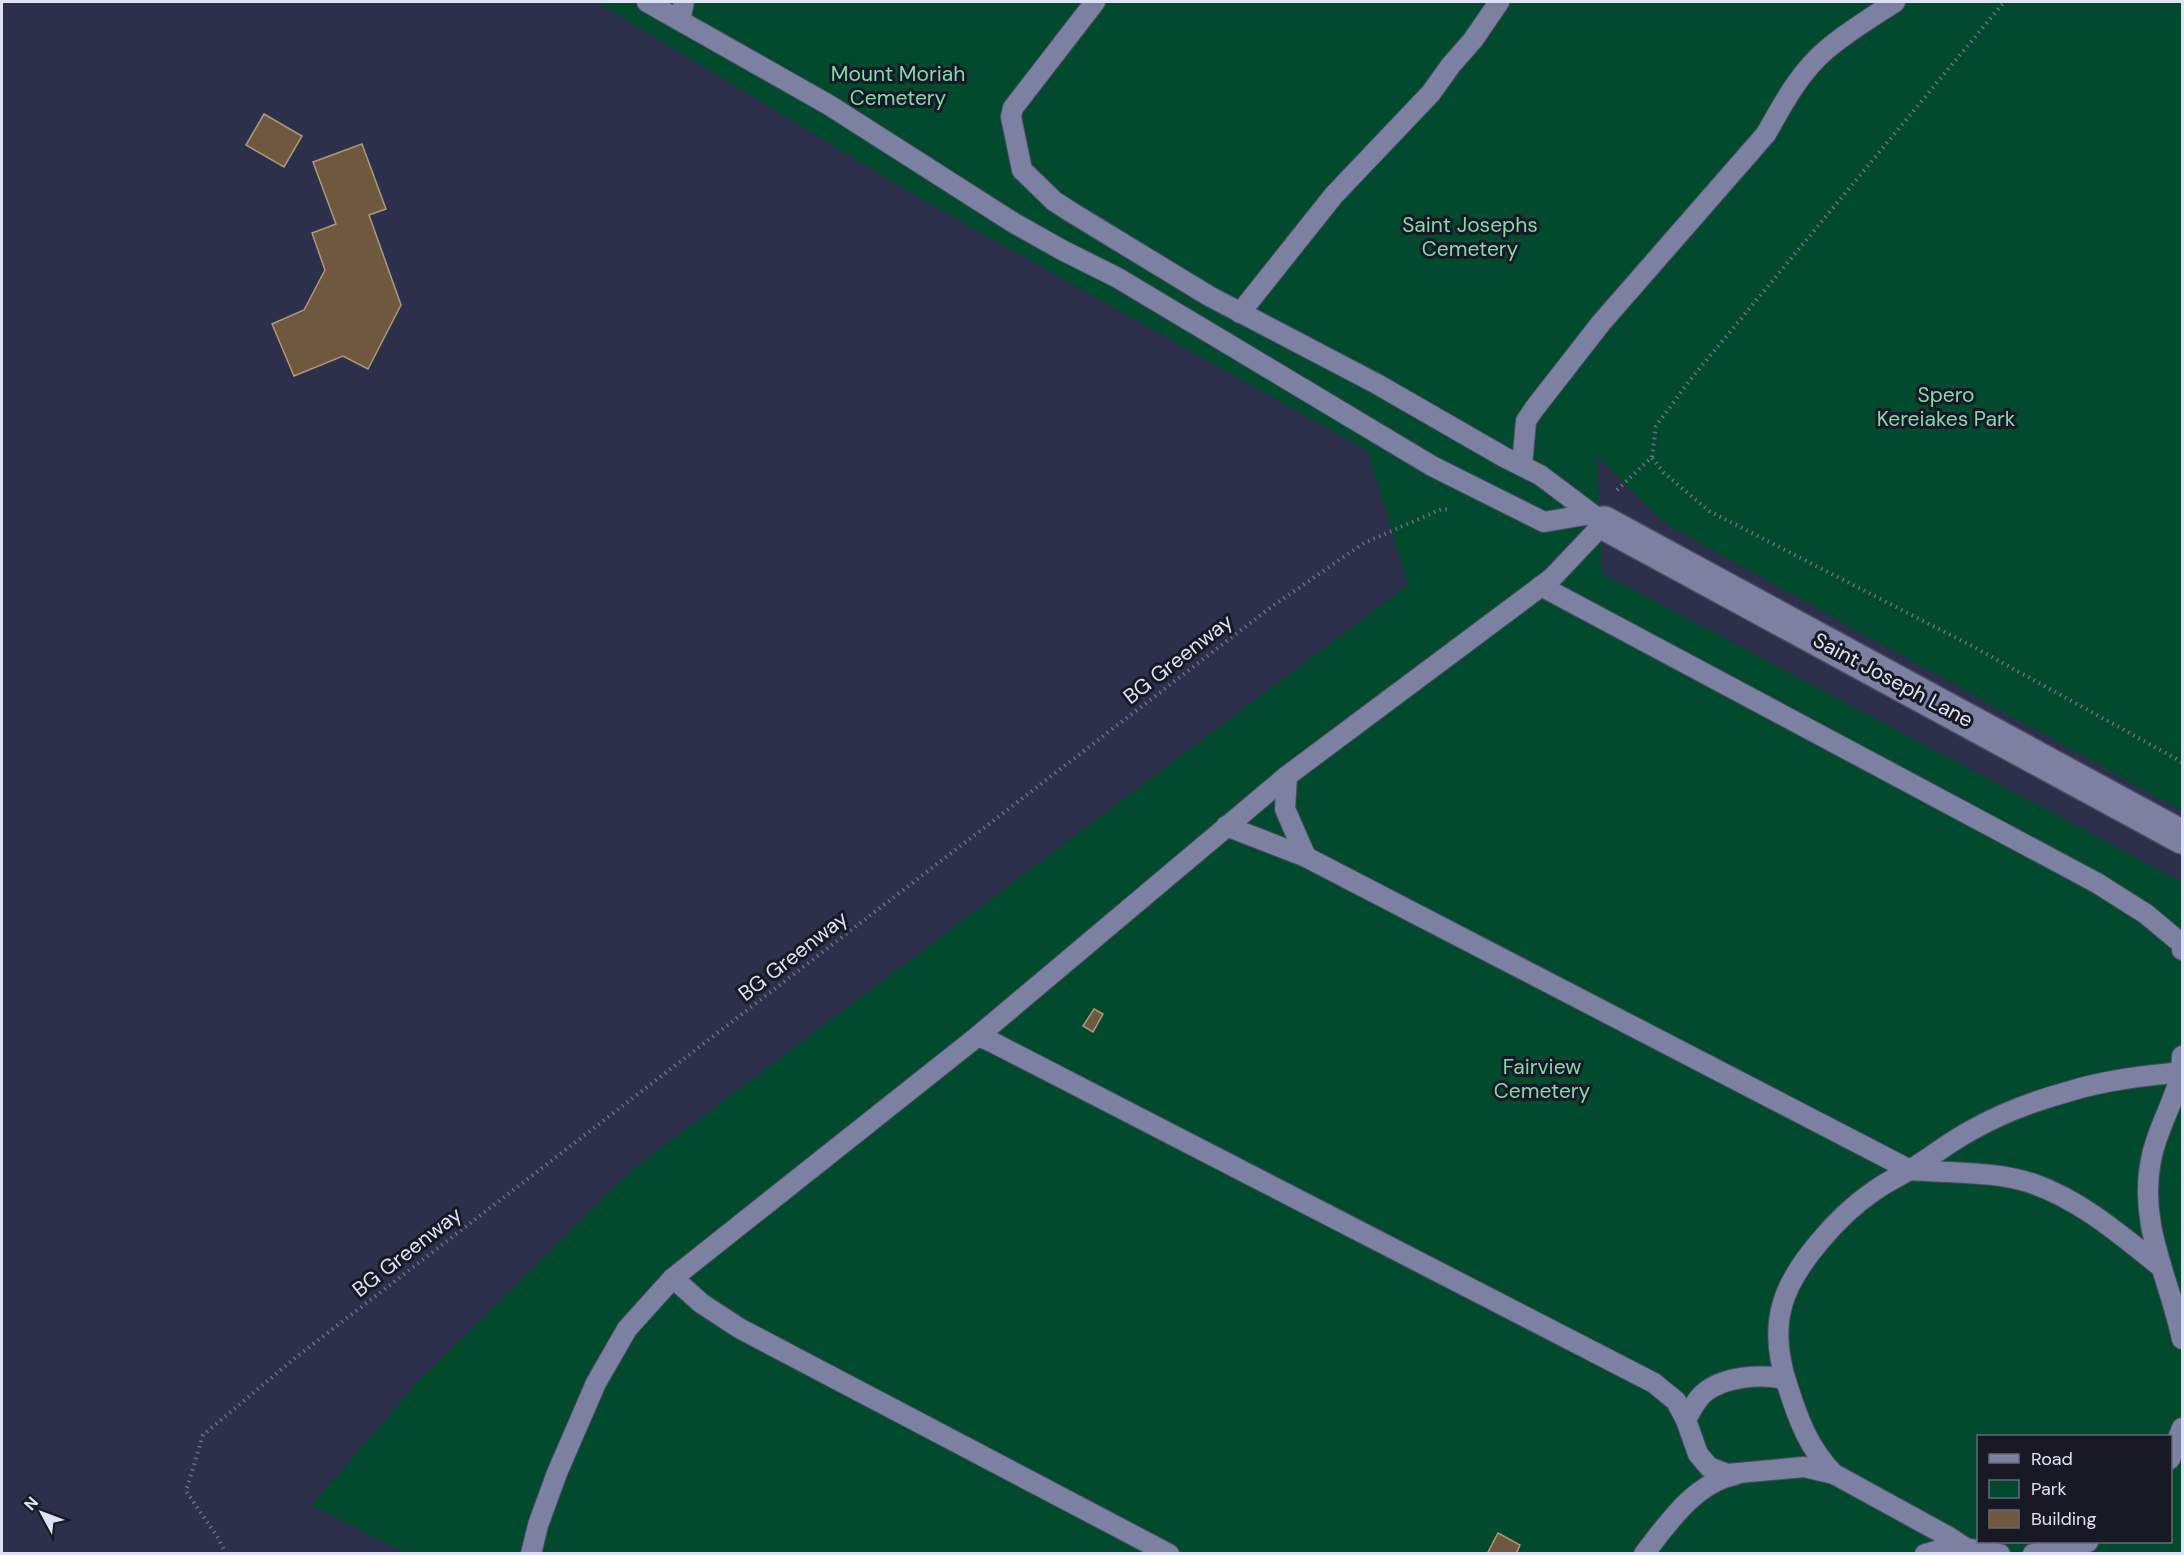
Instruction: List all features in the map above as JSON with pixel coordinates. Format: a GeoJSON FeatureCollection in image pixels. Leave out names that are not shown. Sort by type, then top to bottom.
{"type":"FeatureCollection","features":[{"type":"Feature","properties":{"kind":"street","name":"Saint Joseph Lane"},"geometry":{"type":"LineString","coordinates":[[1598,518],[2182,837]]}},
{"type":"Feature","properties":{"kind":"lane"},"geometry":{"type":"LineString","coordinates":[[647,2],[682,11],[1014,223],[1118,278],[1432,466],[1544,522],[1598,518]]}},
{"type":"Feature","properties":{"kind":"lane"},"geometry":{"type":"LineString","coordinates":[[1095,2],[1013,108],[1011,117],[1022,170],[1054,201],[1090,225],[1240,313],[1377,384],[1540,475],[1598,518]]}},
{"type":"Feature","properties":{"kind":"lane"},"geometry":{"type":"LineString","coordinates":[[1240,313],[1335,195],[1431,93],[1473,40],[1499,2]]}},
{"type":"Feature","properties":{"kind":"lane"},"geometry":{"type":"LineString","coordinates":[[1522,465],[1526,421],[1600,323],[1766,134],[1786,98],[1805,71],[1872,8],[1895,2]]}},
{"type":"Feature","properties":{"kind":"lane"},"geometry":{"type":"LineString","coordinates":[[531,1554],[538,1525],[557,1473],[596,1383],[627,1329],[673,1278],[978,1036],[1287,776],[1541,586],[1565,566],[1598,518]]}},
{"type":"Feature","properties":{"kind":"lane"},"geometry":{"type":"LineString","coordinates":[[1541,586],[2097,883],[2146,914],[2182,944],[2182,950]]}},
{"type":"Feature","properties":{"kind":"lane"},"geometry":{"type":"LineString","coordinates":[[1287,776],[1285,809],[1306,857]]}},
{"type":"Feature","properties":{"kind":"lane"},"geometry":{"type":"LineString","coordinates":[[1226,826],[1306,857],[1910,1170],[1991,1175],[2033,1184],[2068,1200],[2107,1223],[2161,1267]]}},
{"type":"Feature","properties":{"kind":"lane"},"geometry":{"type":"LineString","coordinates":[[978,1036],[1654,1383],[1676,1401],[1704,1463],[1728,1474],[1804,1467],[1834,1474],[1971,1551]]}},
{"type":"Feature","properties":{"kind":"lane"},"geometry":{"type":"LineString","coordinates":[[2182,1056],[2182,1072],[2156,1139],[2147,1183],[2149,1223],[2161,1267],[2179,1316],[2182,1339]]}},
{"type":"Feature","properties":{"kind":"lane"},"geometry":{"type":"LineString","coordinates":[[1834,1474],[1817,1455],[1805,1433],[1785,1379],[1779,1340],[1782,1306],[1789,1289],[1806,1260],[1844,1215],[1874,1191],[1989,1121],[2048,1098],[2124,1078],[2182,1072]]}},
{"type":"Feature","properties":{"kind":"lane"},"geometry":{"type":"LineString","coordinates":[[673,1278],[702,1303],[739,1328],[1169,1554]]}},
{"type":"Feature","properties":{"kind":"lane"},"geometry":{"type":"LineString","coordinates":[[1686,1420],[1700,1397],[1720,1384],[1748,1377],[1785,1379]]}},
{"type":"Feature","properties":{"kind":"lane"},"geometry":{"type":"LineString","coordinates":[[2176,1451],[2182,1428]]}},
{"type":"Feature","properties":{"kind":"lane"},"geometry":{"type":"LineString","coordinates":[[1776,1470],[1791,1459],[1805,1433]]}},
{"type":"Feature","properties":{"kind":"lane"},"geometry":{"type":"LineString","coordinates":[[1644,1554],[1691,1498],[1707,1486],[1725,1477],[1744,1473]]}},
{"type":"Feature","properties":{"kind":"lane"},"geometry":{"type":"LineString","coordinates":[[2033,1554],[2085,1543]]}},
{"type":"Feature","properties":{"kind":"lane"},"geometry":{"type":"LineString","coordinates":[[1925,1554],[1953,1546],[1971,1551],[2000,1554]]}},
{"type":"Feature","properties":{"kind":"path"},"geometry":{"type":"LineString","coordinates":[[1598,518],[1652,457],[1656,426],[1690,380],[2004,2]]}},
{"type":"Feature","properties":{"kind":"path"},"geometry":{"type":"LineString","coordinates":[[1652,457],[1664,473],[1709,511],[1972,646],[2182,762]]}},
{"type":"Feature","properties":{"kind":"path","name":"BG Greenway"},"geometry":{"type":"LineString","coordinates":[[226,1554],[218,1538],[186,1491],[203,1435],[295,1358],[1271,606],[1364,543],[1442,509],[1453,510]]}},
{"type":"Feature","properties":{"kind":"green space","name":"Fairview Cemetery"},"geometry":{"type":"Polygon","coordinates":[[[597,2],[2182,2],[2182,811],[1664,523],[1597,456],[1602,573],[2182,882],[2182,1553],[407,1554],[312,1505],[419,1381],[636,1167],[1408,585],[1368,451],[918,197],[597,2]]]}},
{"type":"Feature","properties":{"kind":"building"},"geometry":{"type":"Polygon","coordinates":[[[264,114],[302,136],[284,167],[246,145],[264,114]]]}},
{"type":"Feature","properties":{"kind":"building"},"geometry":{"type":"Polygon","coordinates":[[[362,144],[386,209],[369,215],[401,305],[368,369],[343,356],[294,376],[272,324],[304,310],[325,270],[312,233],[336,224],[313,162],[362,144]]]}},
{"type":"Feature","properties":{"kind":"building"},"geometry":{"type":"Polygon","coordinates":[[[1094,1009],[1103,1014],[1093,1032],[1083,1026],[1094,1009]]]}},
{"type":"Feature","properties":{"kind":"building"},"geometry":{"type":"Polygon","coordinates":[[[1498,1533],[1520,1545],[1516,1554],[1487,1554],[1498,1533]]]}},
{"type":"Feature","properties":{"kind":"park label","name":"Mount Moriah Cemetery"},"geometry":{"type":"Point","coordinates":[898,86]}},
{"type":"Feature","properties":{"kind":"park label","name":"Saint Josephs Cemetery"},"geometry":{"type":"Point","coordinates":[1470,237]}},
{"type":"Feature","properties":{"kind":"park label","name":"Spero Kereiakes Park"},"geometry":{"type":"Point","coordinates":[1946,407]}}]}
